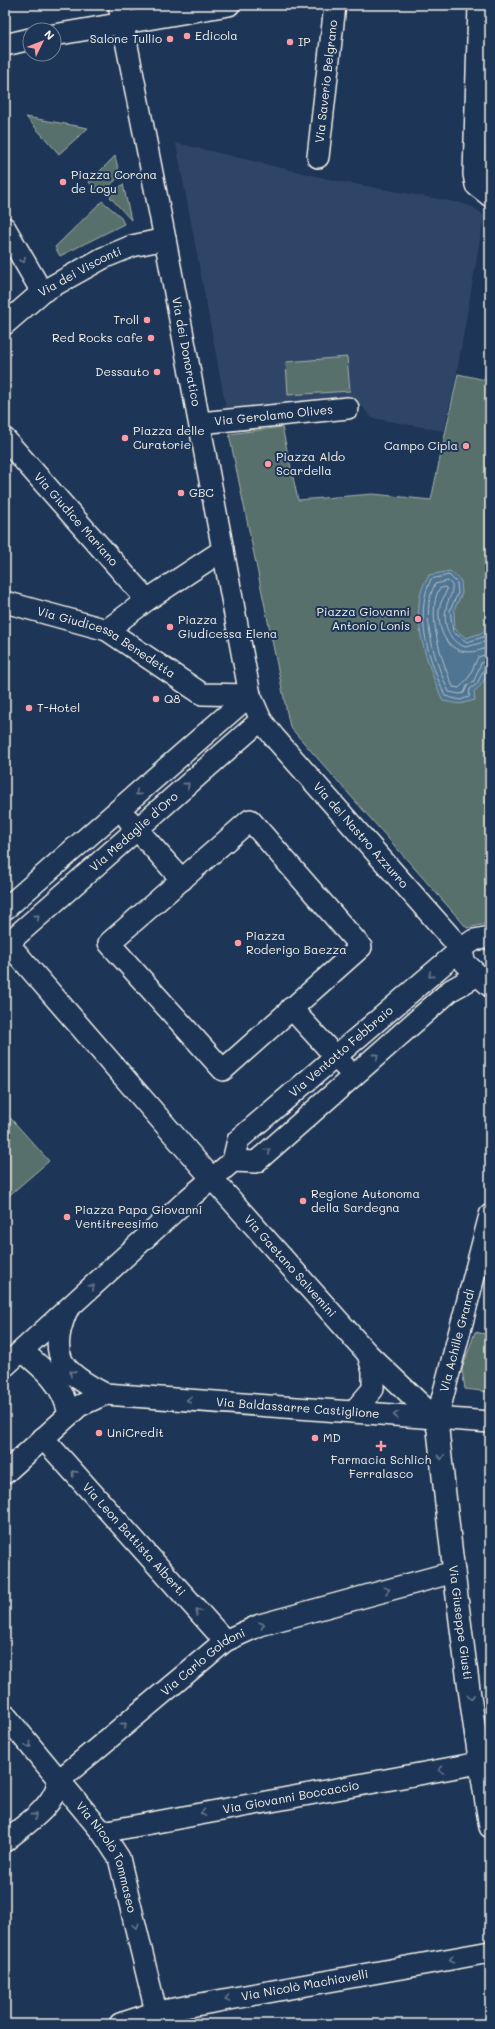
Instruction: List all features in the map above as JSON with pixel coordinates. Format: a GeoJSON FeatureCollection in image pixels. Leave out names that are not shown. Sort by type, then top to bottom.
{"type":"FeatureCollection","features":[{"type":"Feature","properties":{"kind":"street"},"geometry":{"type":"LineString","coordinates":[[62,32],[121,14],[229,5]]}},
{"type":"Feature","properties":{"kind":"street","name":"Via Saverio Belgrano"},"geometry":{"type":"LineString","coordinates":[[318,157],[335,5]]}},
{"type":"Feature","properties":{"kind":"street"},"geometry":{"type":"LineString","coordinates":[[479,5],[482,130],[474,174],[483,190]]}},
{"type":"Feature","properties":{"kind":"street","name":"Via dei Donoratico"},"geometry":{"type":"LineString","coordinates":[[121,14],[200,423],[222,550],[250,695],[261,720]]}},
{"type":"Feature","properties":{"kind":"street"},"geometry":{"type":"LineString","coordinates":[[5,44],[22,41]]}},
{"type":"Feature","properties":{"kind":"street"},"geometry":{"type":"LineString","coordinates":[[5,228],[42,292]]}},
{"type":"Feature","properties":{"kind":"street","name":"Via dei Visconti"},"geometry":{"type":"LineString","coordinates":[[5,324],[42,292],[103,258],[132,246],[165,239]]}},
{"type":"Feature","properties":{"kind":"street","name":"Via Gerolamo Olives"},"geometry":{"type":"LineString","coordinates":[[200,423],[348,408]]}},
{"type":"Feature","properties":{"kind":"street","name":"Via Giudice Mariano"},"geometry":{"type":"LineString","coordinates":[[5,439],[147,600]]}},
{"type":"Feature","properties":{"kind":"street"},"geometry":{"type":"LineString","coordinates":[[107,630],[147,600],[222,550]]}},
{"type":"Feature","properties":{"kind":"street","name":"Via Giudicessa Benedetta"},"geometry":{"type":"LineString","coordinates":[[5,602],[107,630],[202,694],[220,721]]}},
{"type":"Feature","properties":{"kind":"street"},"geometry":{"type":"LineString","coordinates":[[202,694],[250,695]]}},
{"type":"Feature","properties":{"kind":"street"},"geometry":{"type":"LineString","coordinates":[[5,910],[250,695]]}},
{"type":"Feature","properties":{"kind":"street","name":"Via Medaglie d'Oro"},"geometry":{"type":"LineString","coordinates":[[6,942],[137,830],[261,720]]}},
{"type":"Feature","properties":{"kind":"street","name":"Via del Nastro Azzurro"},"geometry":{"type":"LineString","coordinates":[[261,720],[274,737],[461,949],[465,963],[484,980]]}},
{"type":"Feature","properties":{"kind":"street"},"geometry":{"type":"LineString","coordinates":[[119,809],[182,880]]}},
{"type":"Feature","properties":{"kind":"street"},"geometry":{"type":"LineString","coordinates":[[250,820],[361,946],[291,1008],[223,1070],[109,943],[250,820]]}},
{"type":"Feature","properties":{"kind":"street"},"geometry":{"type":"LineString","coordinates":[[65,857],[83,877]]}},
{"type":"Feature","properties":{"kind":"street","name":"Via Ventotto Febbraio"},"geometry":{"type":"LineString","coordinates":[[233,1161],[238,1140],[461,949],[474,940],[490,937]]}},
{"type":"Feature","properties":{"kind":"street"},"geometry":{"type":"LineString","coordinates":[[6,942],[213,1178]]}},
{"type":"Feature","properties":{"kind":"street"},"geometry":{"type":"LineString","coordinates":[[5,1366],[233,1161],[256,1162],[451,990],[484,980]]}},
{"type":"Feature","properties":{"kind":"street"},"geometry":{"type":"LineString","coordinates":[[291,1008],[354,1076]]}},
{"type":"Feature","properties":{"kind":"street","name":"Via Gaetano Salvemini"},"geometry":{"type":"LineString","coordinates":[[213,1178],[368,1354],[435,1418]]}},
{"type":"Feature","properties":{"kind":"street","name":"Via Achille Grandi"},"geometry":{"type":"LineString","coordinates":[[435,1418],[440,1407],[490,1215]]}},
{"type":"Feature","properties":{"kind":"street"},"geometry":{"type":"LineString","coordinates":[[67,1309],[59,1334],[57,1349],[60,1357],[76,1376],[105,1394]]}},
{"type":"Feature","properties":{"kind":"street"},"geometry":{"type":"LineString","coordinates":[[22,1351],[59,1387],[66,1400],[69,1415]]}},
{"type":"Feature","properties":{"kind":"street","name":"Via Gaetano Salvemini"},"geometry":{"type":"LineString","coordinates":[[353,1412],[373,1389],[373,1371],[368,1354]]}},
{"type":"Feature","properties":{"kind":"street"},"geometry":{"type":"LineString","coordinates":[[5,1473],[79,1406],[105,1394]]}},
{"type":"Feature","properties":{"kind":"street","name":"Via Baldassarre Castiglione"},"geometry":{"type":"LineString","coordinates":[[105,1394],[490,1422]]}},
{"type":"Feature","properties":{"kind":"street","name":"Via Giuseppe Giusti"},"geometry":{"type":"LineString","coordinates":[[435,1418],[438,1430],[454,1572],[479,1763],[490,1827]]}},
{"type":"Feature","properties":{"kind":"street","name":"Via Leon Battista Alberti"},"geometry":{"type":"LineString","coordinates":[[43,1438],[225,1641]]}},
{"type":"Feature","properties":{"kind":"street","name":"Via Carlo Goldoni"},"geometry":{"type":"LineString","coordinates":[[5,1841],[47,1805],[57,1791],[58,1781],[225,1641],[260,1625],[454,1572]]}},
{"type":"Feature","properties":{"kind":"street","name":"Via Nicolò Tommaseo"},"geometry":{"type":"LineString","coordinates":[[5,1715],[58,1781],[102,1832],[119,1858],[158,2018]]}},
{"type":"Feature","properties":{"kind":"street","name":"Via Giovanni Boccaccio"},"geometry":{"type":"LineString","coordinates":[[102,1832],[479,1763]]}},
{"type":"Feature","properties":{"kind":"street","name":"Via Nicolò Machiavelli"},"geometry":{"type":"LineString","coordinates":[[120,2024],[158,2018],[490,1952]]}},
{"type":"Feature","properties":{"kind":"shaded area"},"geometry":{"type":"Polygon","coordinates":[[[176,143],[337,181],[461,203],[473,207],[484,216],[457,372],[444,431],[372,418],[354,397],[226,408],[176,143]]]}},
{"type":"Feature","properties":{"kind":"green space"},"geometry":{"type":"Polygon","coordinates":[[[26,117],[88,128],[59,154],[26,117]]]}},
{"type":"Feature","properties":{"kind":"green space"},"geometry":{"type":"Polygon","coordinates":[[[115,156],[120,176],[103,192],[98,193],[89,182],[115,156]]]}},
{"type":"Feature","properties":{"kind":"green space"},"geometry":{"type":"Polygon","coordinates":[[[123,184],[131,220],[110,197],[123,184]]]}},
{"type":"Feature","properties":{"kind":"green space"},"geometry":{"type":"Polygon","coordinates":[[[102,201],[120,216],[124,224],[60,256],[55,247],[102,201]]]}},
{"type":"Feature","properties":{"kind":"green space"},"geometry":{"type":"Polygon","coordinates":[[[347,357],[350,391],[288,395],[286,362],[347,357]]]}},
{"type":"Feature","properties":{"kind":"green space"},"geometry":{"type":"Polygon","coordinates":[[[458,374],[490,381],[490,923],[467,928],[290,727],[229,434],[282,427],[298,500],[373,494],[431,500],[458,374]]]}},
{"type":"Feature","properties":{"kind":"green space"},"geometry":{"type":"Polygon","coordinates":[[[5,1112],[49,1161],[5,1199],[5,1112]]]}},
{"type":"Feature","properties":{"kind":"green space"},"geometry":{"type":"Polygon","coordinates":[[[475,1332],[490,1335],[490,1392],[465,1389],[462,1369],[475,1332]]]}},
{"type":"Feature","properties":{"kind":"water"},"geometry":{"type":"Polygon","coordinates":[[[450,571],[461,581],[462,593],[454,610],[455,629],[466,638],[481,633],[490,626],[490,662],[485,679],[474,691],[475,700],[460,704],[443,701],[428,662],[419,619],[421,592],[429,575],[450,571]]]}},
{"type":"Feature","properties":{"kind":"place","name":"Edicola"},"geometry":{"type":"Point","coordinates":[187,36]}},
{"type":"Feature","properties":{"kind":"place","name":"Salone Tullio"},"geometry":{"type":"Point","coordinates":[170,39]}},
{"type":"Feature","properties":{"kind":"place","name":"IP"},"geometry":{"type":"Point","coordinates":[290,42]}},
{"type":"Feature","properties":{"kind":"place","name":"Piazza Corona de Logu"},"geometry":{"type":"Point","coordinates":[63,182]}},
{"type":"Feature","properties":{"kind":"place","name":"Troll"},"geometry":{"type":"Point","coordinates":[147,320]}},
{"type":"Feature","properties":{"kind":"place","name":"Red Rocks cafe"},"geometry":{"type":"Point","coordinates":[151,338]}},
{"type":"Feature","properties":{"kind":"place","name":"Dessauto"},"geometry":{"type":"Point","coordinates":[157,372]}},
{"type":"Feature","properties":{"kind":"place","name":"Piazza delle Curatorie"},"geometry":{"type":"Point","coordinates":[125,438]}},
{"type":"Feature","properties":{"kind":"place","name":"Campo Cipla"},"geometry":{"type":"Point","coordinates":[466,446]}},
{"type":"Feature","properties":{"kind":"place","name":"Piazza Aldo Scardella"},"geometry":{"type":"Point","coordinates":[268,464]}},
{"type":"Feature","properties":{"kind":"place","name":"GBC"},"geometry":{"type":"Point","coordinates":[181,493]}},
{"type":"Feature","properties":{"kind":"place","name":"Piazza Giovanni Antonio Lonis"},"geometry":{"type":"Point","coordinates":[418,619]}},
{"type":"Feature","properties":{"kind":"place","name":"Piazza Giudicessa Elena"},"geometry":{"type":"Point","coordinates":[170,627]}},
{"type":"Feature","properties":{"kind":"place","name":"Q8"},"geometry":{"type":"Point","coordinates":[156,699]}},
{"type":"Feature","properties":{"kind":"place","name":"T-Hotel"},"geometry":{"type":"Point","coordinates":[29,708]}},
{"type":"Feature","properties":{"kind":"place","name":"Piazza Roderigo Baezza"},"geometry":{"type":"Point","coordinates":[238,943]}},
{"type":"Feature","properties":{"kind":"place","name":"Regione Autonoma della Sardegna"},"geometry":{"type":"Point","coordinates":[303,1201]}},
{"type":"Feature","properties":{"kind":"place","name":"Piazza Papa Giovanni Ventitreesimo"},"geometry":{"type":"Point","coordinates":[67,1217]}},
{"type":"Feature","properties":{"kind":"place","name":"UniCredit"},"geometry":{"type":"Point","coordinates":[99,1433]}},
{"type":"Feature","properties":{"kind":"place","name":"MD"},"geometry":{"type":"Point","coordinates":[315,1438]}},
{"type":"Feature","properties":{"kind":"place","name":"Farmacia Schlich Ferralasco"},"geometry":{"type":"Point","coordinates":[381,1446]}}]}
